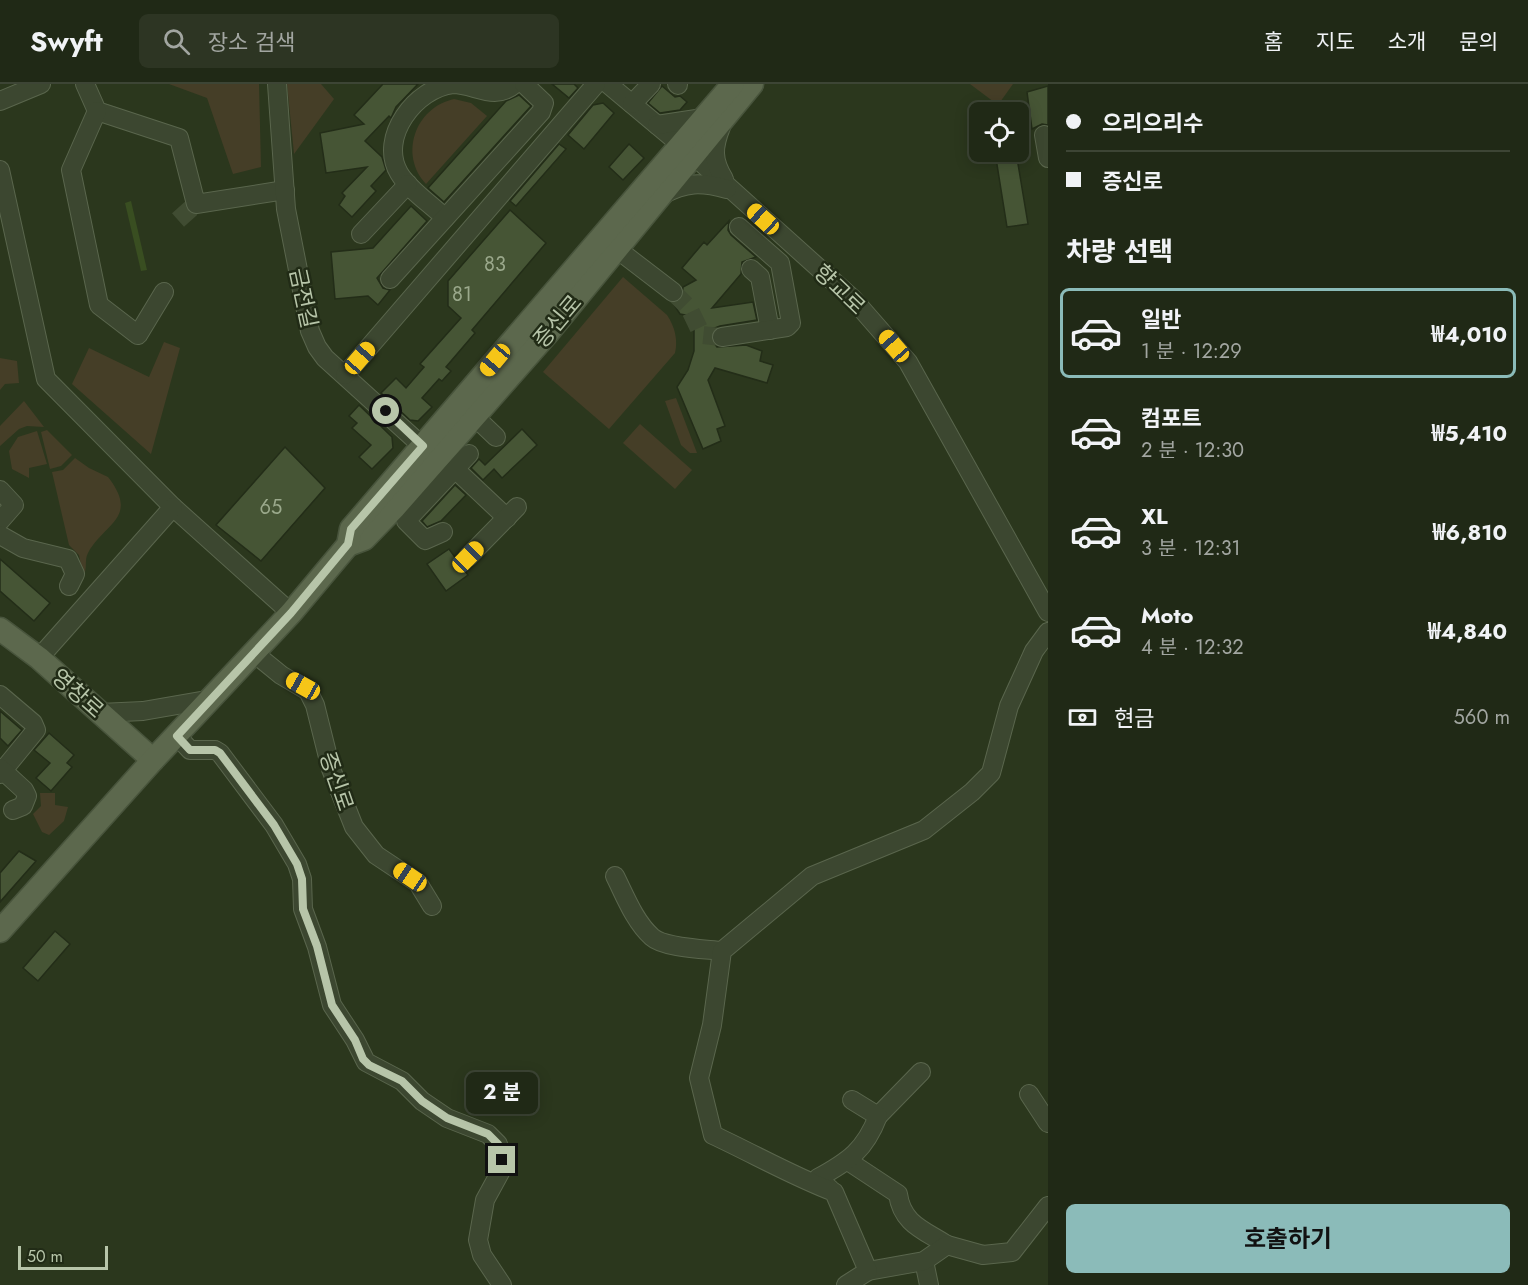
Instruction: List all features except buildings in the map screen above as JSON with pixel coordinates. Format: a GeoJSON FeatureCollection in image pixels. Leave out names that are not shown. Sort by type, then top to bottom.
{"type":"FeatureCollection","features":[{"type":"Feature","properties":{"kind":"main road","name":"증신로"},"geometry":{"type":"LineString","coordinates":[[714,118],[733,84]]}},
{"type":"Feature","properties":{"kind":"main road","name":"증신로"},"geometry":{"type":"LineString","coordinates":[[0,930],[153,760],[291,613],[348,544],[351,529],[436,467],[687,150],[714,118],[752,84]]}},
{"type":"Feature","properties":{"kind":"main road","name":"증신로"},"geometry":{"type":"LineString","coordinates":[[348,544],[364,539],[401,514],[474,416],[547,334],[660,196],[687,150]]}},
{"type":"Feature","properties":{"kind":"main road","name":"영창로"},"geometry":{"type":"LineString","coordinates":[[0,629],[39,658],[153,760]]}},
{"type":"Feature","properties":{"kind":"street"},"geometry":{"type":"LineString","coordinates":[[0,101],[41,84]]}},
{"type":"Feature","properties":{"kind":"street"},"geometry":{"type":"LineString","coordinates":[[85,84],[97,111],[71,170],[99,305],[138,335],[164,292]]}},
{"type":"Feature","properties":{"kind":"street","name":"금전길"},"geometry":{"type":"LineString","coordinates":[[277,84],[285,190],[310,331],[321,352],[436,467],[512,512],[468,557]]}},
{"type":"Feature","properties":{"kind":"street"},"geometry":{"type":"LineString","coordinates":[[445,218],[408,184],[395,164],[393,146],[397,130],[406,114],[425,96],[452,84],[499,92],[515,84]]}},
{"type":"Feature","properties":{"kind":"street"},"geometry":{"type":"LineString","coordinates":[[390,279],[543,109],[541,99],[524,84]]}},
{"type":"Feature","properties":{"kind":"street"},"geometry":{"type":"LineString","coordinates":[[345,375],[596,84]]}},
{"type":"Feature","properties":{"kind":"street","name":"향교로"},"geometry":{"type":"LineString","coordinates":[[608,84],[687,150],[853,299],[908,362],[1048,612]]}},
{"type":"Feature","properties":{"kind":"street"},"geometry":{"type":"LineString","coordinates":[[632,104],[651,84]]}},
{"type":"Feature","properties":{"kind":"street"},"geometry":{"type":"LineString","coordinates":[[97,111],[179,138],[196,204],[285,190]]}},
{"type":"Feature","properties":{"kind":"street"},"geometry":{"type":"LineString","coordinates":[[657,125],[714,118],[714,154],[718,170],[732,191]]}},
{"type":"Feature","properties":{"kind":"street"},"geometry":{"type":"LineString","coordinates":[[1044,135],[1048,159]]}},
{"type":"Feature","properties":{"kind":"street"},"geometry":{"type":"LineString","coordinates":[[0,170],[46,379],[173,507],[291,613]]}},
{"type":"Feature","properties":{"kind":"street"},"geometry":{"type":"LineString","coordinates":[[660,196],[676,187],[695,183],[732,191]]}},
{"type":"Feature","properties":{"kind":"street"},"geometry":{"type":"LineString","coordinates":[[361,234],[408,184]]}},
{"type":"Feature","properties":{"kind":"street"},"geometry":{"type":"LineString","coordinates":[[722,336],[787,327],[791,323],[780,263],[739,227]]}},
{"type":"Feature","properties":{"kind":"street"},"geometry":{"type":"LineString","coordinates":[[780,263],[795,247]]}},
{"type":"Feature","properties":{"kind":"street"},"geometry":{"type":"LineString","coordinates":[[617,249],[673,292]]}},
{"type":"Feature","properties":{"kind":"street"},"geometry":{"type":"LineString","coordinates":[[751,268],[760,277],[770,330]]}},
{"type":"Feature","properties":{"kind":"street"},"geometry":{"type":"LineString","coordinates":[[474,416],[496,437]]}},
{"type":"Feature","properties":{"kind":"street"},"geometry":{"type":"LineString","coordinates":[[436,467],[469,454]]}},
{"type":"Feature","properties":{"kind":"street"},"geometry":{"type":"LineString","coordinates":[[0,490],[14,505],[0,521]]}},
{"type":"Feature","properties":{"kind":"street"},"geometry":{"type":"LineString","coordinates":[[39,658],[173,507]]}},
{"type":"Feature","properties":{"kind":"street"},"geometry":{"type":"LineString","coordinates":[[401,514],[426,540],[443,532]]}},
{"type":"Feature","properties":{"kind":"street"},"geometry":{"type":"LineString","coordinates":[[0,535],[23,548],[68,559],[75,574],[69,586]]}},
{"type":"Feature","properties":{"kind":"street"},"geometry":{"type":"LineString","coordinates":[[834,1192],[789,1175],[765,1160],[713,1135],[699,1078],[712,1025],[722,951],[812,876],[924,831],[972,792],[991,773],[1009,706],[1034,651],[1048,632]]}},
{"type":"Feature","properties":{"kind":"street","name":"증신로"},"geometry":{"type":"LineString","coordinates":[[254,653],[280,675],[308,691],[315,705],[331,769],[354,827],[376,855],[418,883],[432,906]]}},
{"type":"Feature","properties":{"kind":"street"},"geometry":{"type":"LineString","coordinates":[[0,695],[33,723],[36,730],[1,771],[27,796],[23,806],[13,810]]}},
{"type":"Feature","properties":{"kind":"street"},"geometry":{"type":"LineString","coordinates":[[100,713],[143,711],[212,699]]}},
{"type":"Feature","properties":{"kind":"street"},"geometry":{"type":"LineString","coordinates":[[177,736],[190,750],[215,750],[220,753],[274,825],[297,864],[302,879],[303,909],[317,946],[332,1005],[355,1040],[366,1062],[398,1078],[422,1101],[447,1118],[488,1134],[498,1144],[503,1167],[485,1200],[478,1240],[482,1255],[502,1285]]}},
{"type":"Feature","properties":{"kind":"street"},"geometry":{"type":"LineString","coordinates":[[615,876],[631,909],[653,938],[677,945],[722,951]]}},
{"type":"Feature","properties":{"kind":"street"},"geometry":{"type":"LineString","coordinates":[[868,1271],[834,1192],[818,1178],[848,1161],[870,1138],[878,1116],[921,1072]]}},
{"type":"Feature","properties":{"kind":"street"},"geometry":{"type":"LineString","coordinates":[[1029,1094],[1048,1123]]}},
{"type":"Feature","properties":{"kind":"street"},"geometry":{"type":"LineString","coordinates":[[852,1100],[878,1116]]}},
{"type":"Feature","properties":{"kind":"street"},"geometry":{"type":"LineString","coordinates":[[848,1161],[898,1194],[899,1204],[909,1222],[947,1245],[983,1255],[1012,1252],[1048,1206]]}},
{"type":"Feature","properties":{"kind":"street"},"geometry":{"type":"LineString","coordinates":[[846,1285],[868,1271],[924,1261],[947,1245]]}},
{"type":"Feature","properties":{"kind":"street"},"geometry":{"type":"LineString","coordinates":[[924,1261],[929,1285]]}},
{"type":"Feature","properties":{"kind":"shaded area"},"geometry":{"type":"Polygon","coordinates":[[[169,84],[259,84],[261,167],[233,174],[207,98],[169,84]]]}},
{"type":"Feature","properties":{"kind":"shaded area"},"geometry":{"type":"Polygon","coordinates":[[[287,84],[321,84],[334,99],[294,154],[287,84]]]}},
{"type":"Feature","properties":{"kind":"shaded area"},"geometry":{"type":"Polygon","coordinates":[[[970,84],[1013,84],[1000,102],[994,102],[970,84]]]}},
{"type":"Feature","properties":{"kind":"shaded area"},"geometry":{"type":"Polygon","coordinates":[[[454,99],[471,103],[487,116],[426,184],[413,160],[412,147],[415,134],[420,122],[429,112],[440,104],[454,99]]]}},
{"type":"Feature","properties":{"kind":"shaded area"},"geometry":{"type":"Polygon","coordinates":[[[131,201],[147,270],[141,271],[125,203],[131,201]]]}},
{"type":"Feature","properties":{"kind":"shaded area"},"geometry":{"type":"Polygon","coordinates":[[[623,277],[667,315],[675,334],[676,348],[675,353],[609,429],[543,372],[623,277]]]}},
{"type":"Feature","properties":{"kind":"shaded area"},"geometry":{"type":"Polygon","coordinates":[[[164,342],[180,348],[151,454],[72,384],[89,348],[149,377],[164,342]]]}},
{"type":"Feature","properties":{"kind":"shaded area"},"geometry":{"type":"Polygon","coordinates":[[[0,358],[17,361],[19,383],[5,384],[0,390],[0,358]]]}},
{"type":"Feature","properties":{"kind":"shaded area"},"geometry":{"type":"Polygon","coordinates":[[[676,398],[697,453],[690,453],[681,445],[665,401],[676,398]]]}},
{"type":"Feature","properties":{"kind":"shaded area"},"geometry":{"type":"Polygon","coordinates":[[[24,401],[44,427],[27,426],[19,429],[0,446],[0,426],[24,401]]]}},
{"type":"Feature","properties":{"kind":"shaded area"},"geometry":{"type":"Polygon","coordinates":[[[640,424],[692,470],[675,489],[623,443],[640,424]]]}},
{"type":"Feature","properties":{"kind":"shaded area"},"geometry":{"type":"Polygon","coordinates":[[[47,430],[72,455],[61,466],[50,469],[41,432],[47,430]]]}},
{"type":"Feature","properties":{"kind":"shaded area"},"geometry":{"type":"Polygon","coordinates":[[[37,431],[47,464],[29,468],[29,478],[12,469],[9,451],[18,437],[37,431]]]}},
{"type":"Feature","properties":{"kind":"shaded area"},"geometry":{"type":"Polygon","coordinates":[[[75,458],[108,477],[121,502],[116,519],[88,553],[83,576],[79,555],[69,545],[52,472],[63,470],[75,458]]]}},
{"type":"Feature","properties":{"kind":"shaded area"},"geometry":{"type":"Polygon","coordinates":[[[40,793],[55,793],[55,805],[68,807],[64,821],[49,835],[42,832],[33,814],[41,806],[40,793]]]}},
{"type":"Feature","properties":{"kind":"tunnel"},"geometry":{"type":"LineString","coordinates":[[178,220],[196,204]]}},
{"type":"Feature","properties":{"kind":"tunnel"},"geometry":{"type":"LineString","coordinates":[[673,292],[689,308],[702,335],[722,337]]}},
{"type":"Feature","properties":{"kind":"route"},"geometry":{"type":"LineString","coordinates":[[386,411],[423,446],[351,529],[348,544],[291,613],[177,736],[187,749],[192,751],[215,750],[220,753],[274,825],[297,864],[302,879],[303,909],[317,946],[332,1005],[351,1032],[363,1059],[369,1065],[398,1078],[422,1101],[447,1118],[488,1134],[498,1144],[502,1160]]}}]}
